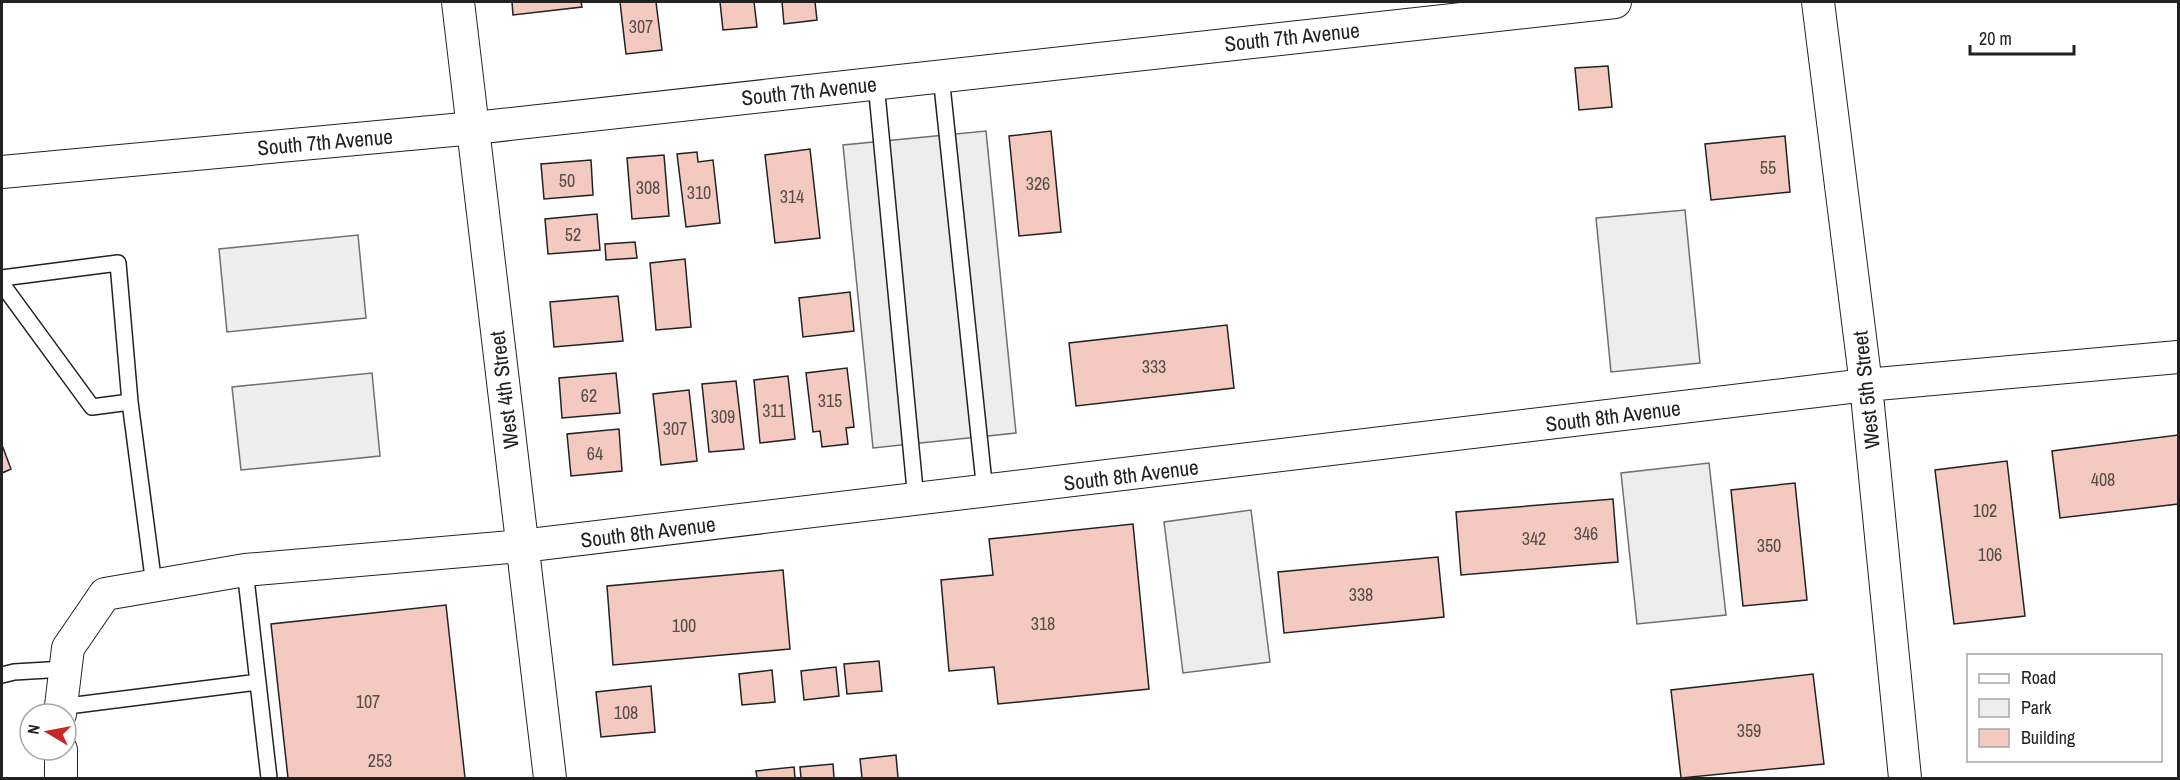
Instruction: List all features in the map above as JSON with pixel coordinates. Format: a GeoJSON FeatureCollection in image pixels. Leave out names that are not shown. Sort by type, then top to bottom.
{"type":"FeatureCollection","features":[{"type":"Feature","properties":{"kind":"street","name":"West 4th Street"},"geometry":{"type":"LineString","coordinates":[[458,2],[550,778]]}},
{"type":"Feature","properties":{"kind":"street","name":"South 7th Avenue"},"geometry":{"type":"LineString","coordinates":[[2,172],[474,128],[1615,2]]}},
{"type":"Feature","properties":{"kind":"street","name":"West 5th Street"},"geometry":{"type":"LineString","coordinates":[[1818,2],[1866,385],[1905,778]]}},
{"type":"Feature","properties":{"kind":"street","name":"South 8th Avenue"},"geometry":{"type":"LineString","coordinates":[[61,702],[68,648],[105,594],[245,570],[522,546],[1866,385],[2178,357]]}},
{"type":"Feature","properties":{"kind":"street"},"geometry":{"type":"LineString","coordinates":[[61,762],[62,778]]}},
{"type":"Feature","properties":{"kind":"lane"},"geometry":{"type":"LineString","coordinates":[[940,76],[985,492]]}},
{"type":"Feature","properties":{"kind":"lane"},"geometry":{"type":"LineString","coordinates":[[876,83],[916,500]]}},
{"type":"Feature","properties":{"kind":"lane"},"geometry":{"type":"LineString","coordinates":[[2,279],[118,263],[130,402],[154,585]]}},
{"type":"Feature","properties":{"kind":"lane"},"geometry":{"type":"LineString","coordinates":[[2,284],[92,407],[130,402]]}},
{"type":"Feature","properties":{"kind":"lane"},"geometry":{"type":"LineString","coordinates":[[245,570],[269,778]]}},
{"type":"Feature","properties":{"kind":"lane"},"geometry":{"type":"LineString","coordinates":[[2,675],[14,672],[65,669]]}},
{"type":"Feature","properties":{"kind":"lane"},"geometry":{"type":"LineString","coordinates":[[78,707],[258,682]]}},
{"type":"Feature","properties":{"kind":"green space"},"geometry":{"type":"Polygon","coordinates":[[[358,235],[366,318],[227,332],[219,249],[358,235]]]}},
{"type":"Feature","properties":{"kind":"green space"},"geometry":{"type":"Polygon","coordinates":[[[372,373],[380,456],[241,470],[232,387],[372,373]]]}},
{"type":"Feature","properties":{"kind":"shaded area"},"geometry":{"type":"Polygon","coordinates":[[[986,131],[1016,433],[873,448],[843,145],[986,131]]]}},
{"type":"Feature","properties":{"kind":"shaded area"},"geometry":{"type":"Polygon","coordinates":[[[1685,210],[1700,363],[1611,372],[1596,218],[1685,210]]]}},
{"type":"Feature","properties":{"kind":"shaded area"},"geometry":{"type":"Polygon","coordinates":[[[1709,463],[1726,615],[1637,624],[1621,473],[1709,463]]]}},
{"type":"Feature","properties":{"kind":"shaded area"},"geometry":{"type":"Polygon","coordinates":[[[1251,510],[1270,662],[1183,673],[1164,522],[1251,510]]]}},
{"type":"Feature","properties":{"kind":"building"},"geometry":{"type":"Polygon","coordinates":[[[512,2],[581,2],[582,7],[513,15],[512,2]]]}},
{"type":"Feature","properties":{"kind":"building"},"geometry":{"type":"Polygon","coordinates":[[[620,2],[656,2],[662,50],[626,54],[620,2]]]}},
{"type":"Feature","properties":{"kind":"building"},"geometry":{"type":"Polygon","coordinates":[[[720,2],[754,2],[757,27],[723,30],[720,2]]]}},
{"type":"Feature","properties":{"kind":"building"},"geometry":{"type":"Polygon","coordinates":[[[782,2],[815,2],[817,20],[784,24],[782,2]]]}},
{"type":"Feature","properties":{"kind":"building"},"geometry":{"type":"Polygon","coordinates":[[[1608,66],[1612,107],[1579,110],[1575,68],[1608,66]]]}},
{"type":"Feature","properties":{"kind":"building"},"geometry":{"type":"Polygon","coordinates":[[[1051,131],[1061,232],[1019,236],[1009,136],[1051,131]]]}},
{"type":"Feature","properties":{"kind":"building"},"geometry":{"type":"Polygon","coordinates":[[[1785,136],[1790,192],[1711,200],[1705,144],[1785,136]]]}},
{"type":"Feature","properties":{"kind":"building"},"geometry":{"type":"Polygon","coordinates":[[[810,149],[820,238],[775,243],[765,155],[810,149]]]}},
{"type":"Feature","properties":{"kind":"building"},"geometry":{"type":"Polygon","coordinates":[[[697,152],[698,162],[713,160],[720,223],[686,227],[677,154],[697,152]]]}},
{"type":"Feature","properties":{"kind":"building"},"geometry":{"type":"Polygon","coordinates":[[[664,155],[669,216],[632,219],[627,158],[664,155]]]}},
{"type":"Feature","properties":{"kind":"building"},"geometry":{"type":"Polygon","coordinates":[[[591,160],[593,195],[544,199],[541,164],[591,160]]]}},
{"type":"Feature","properties":{"kind":"building"},"geometry":{"type":"Polygon","coordinates":[[[597,214],[600,250],[548,254],[545,219],[597,214]]]}},
{"type":"Feature","properties":{"kind":"building"},"geometry":{"type":"Polygon","coordinates":[[[635,242],[637,258],[606,260],[605,244],[635,242]]]}},
{"type":"Feature","properties":{"kind":"building"},"geometry":{"type":"Polygon","coordinates":[[[685,259],[691,327],[656,330],[650,263],[685,259]]]}},
{"type":"Feature","properties":{"kind":"building"},"geometry":{"type":"Polygon","coordinates":[[[850,292],[854,331],[803,337],[799,298],[850,292]]]}},
{"type":"Feature","properties":{"kind":"building"},"geometry":{"type":"Polygon","coordinates":[[[618,296],[623,341],[554,347],[550,302],[618,296]]]}},
{"type":"Feature","properties":{"kind":"building"},"geometry":{"type":"Polygon","coordinates":[[[1227,325],[1234,388],[1076,406],[1069,343],[1227,325]]]}},
{"type":"Feature","properties":{"kind":"building"},"geometry":{"type":"Polygon","coordinates":[[[847,368],[854,427],[846,428],[848,444],[822,447],[820,431],[813,432],[806,373],[847,368]]]}},
{"type":"Feature","properties":{"kind":"building"},"geometry":{"type":"Polygon","coordinates":[[[616,373],[620,413],[562,418],[559,378],[616,373]]]}},
{"type":"Feature","properties":{"kind":"building"},"geometry":{"type":"Polygon","coordinates":[[[788,376],[795,439],[760,443],[754,380],[788,376]]]}},
{"type":"Feature","properties":{"kind":"building"},"geometry":{"type":"Polygon","coordinates":[[[736,381],[744,449],[709,452],[702,384],[736,381]]]}},
{"type":"Feature","properties":{"kind":"building"},"geometry":{"type":"Polygon","coordinates":[[[689,390],[697,461],[661,465],[653,394],[689,390]]]}},
{"type":"Feature","properties":{"kind":"building"},"geometry":{"type":"Polygon","coordinates":[[[619,429],[622,471],[571,476],[567,434],[619,429]]]}},
{"type":"Feature","properties":{"kind":"building"},"geometry":{"type":"Polygon","coordinates":[[[2178,435],[2178,504],[2060,518],[2052,451],[2178,435]]]}},
{"type":"Feature","properties":{"kind":"building"},"geometry":{"type":"Polygon","coordinates":[[[2,445],[11,469],[2,473],[2,445]]]}},
{"type":"Feature","properties":{"kind":"building"},"geometry":{"type":"Polygon","coordinates":[[[2007,461],[2025,616],[1954,624],[1935,470],[2007,461]]]}},
{"type":"Feature","properties":{"kind":"building"},"geometry":{"type":"Polygon","coordinates":[[[1795,483],[1807,600],[1743,606],[1731,490],[1795,483]]]}},
{"type":"Feature","properties":{"kind":"building"},"geometry":{"type":"Polygon","coordinates":[[[1613,499],[1618,562],[1461,575],[1456,512],[1613,499]]]}},
{"type":"Feature","properties":{"kind":"building"},"geometry":{"type":"Polygon","coordinates":[[[1133,524],[1149,689],[998,704],[994,667],[949,671],[941,580],[993,575],[989,539],[1133,524]]]}},
{"type":"Feature","properties":{"kind":"building"},"geometry":{"type":"Polygon","coordinates":[[[1438,557],[1444,617],[1284,633],[1278,572],[1438,557]]]}},
{"type":"Feature","properties":{"kind":"building"},"geometry":{"type":"Polygon","coordinates":[[[783,570],[790,649],[613,665],[607,586],[783,570]]]}},
{"type":"Feature","properties":{"kind":"building"},"geometry":{"type":"Polygon","coordinates":[[[446,605],[465,778],[288,778],[271,624],[446,605]]]}},
{"type":"Feature","properties":{"kind":"building"},"geometry":{"type":"Polygon","coordinates":[[[879,661],[882,691],[847,694],[844,664],[879,661]]]}},
{"type":"Feature","properties":{"kind":"building"},"geometry":{"type":"Polygon","coordinates":[[[836,667],[839,696],[804,700],[801,671],[836,667]]]}},
{"type":"Feature","properties":{"kind":"building"},"geometry":{"type":"Polygon","coordinates":[[[772,670],[775,702],[742,705],[739,674],[772,670]]]}},
{"type":"Feature","properties":{"kind":"building"},"geometry":{"type":"Polygon","coordinates":[[[1813,674],[1824,764],[1681,778],[1671,690],[1813,674]]]}},
{"type":"Feature","properties":{"kind":"building"},"geometry":{"type":"Polygon","coordinates":[[[651,686],[655,732],[601,737],[596,692],[651,686]]]}},
{"type":"Feature","properties":{"kind":"building"},"geometry":{"type":"Polygon","coordinates":[[[896,755],[898,778],[862,778],[860,759],[896,755]]]}},
{"type":"Feature","properties":{"kind":"building"},"geometry":{"type":"Polygon","coordinates":[[[833,764],[834,778],[801,778],[800,767],[833,764]]]}},
{"type":"Feature","properties":{"kind":"building"},"geometry":{"type":"Polygon","coordinates":[[[794,767],[795,778],[757,778],[756,771],[794,767]]]}}]}
